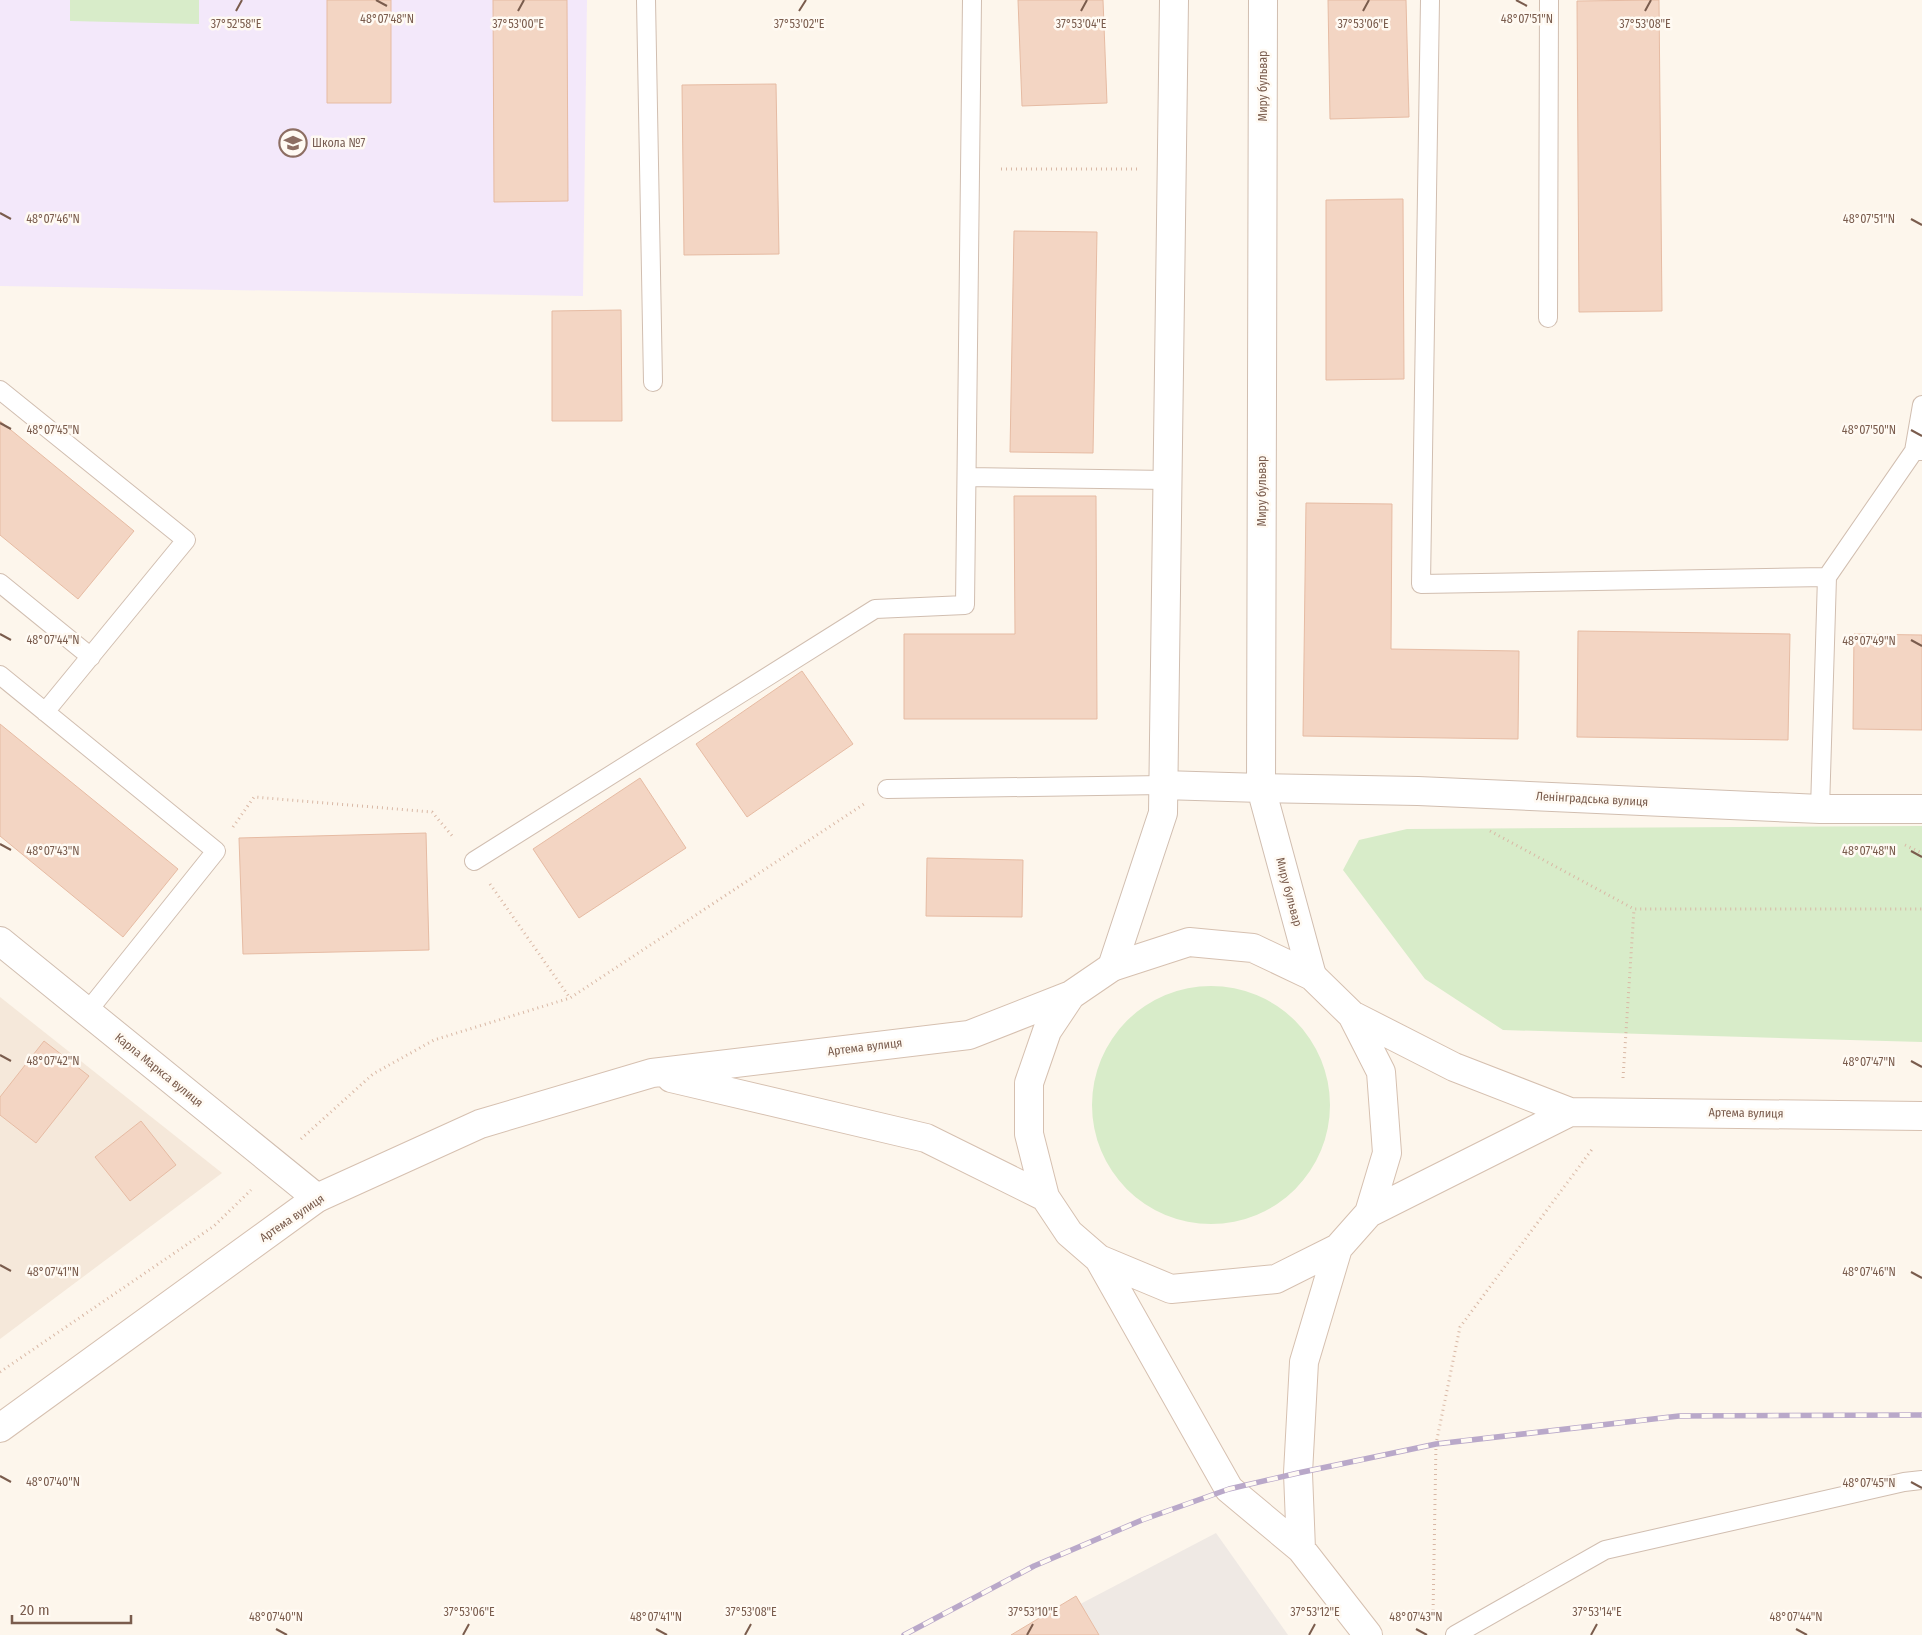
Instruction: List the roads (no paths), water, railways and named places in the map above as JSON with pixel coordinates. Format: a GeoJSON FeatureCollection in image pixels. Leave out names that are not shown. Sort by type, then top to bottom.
{"type":"FeatureCollection","features":[{"type":"Feature","properties":{"kind":"main road"},"geometry":{"type":"LineString","coordinates":[[1112,966],[1162,812],[1174,0]]}},
{"type":"Feature","properties":{"kind":"main road","name":"Миру бульвар"},"geometry":{"type":"LineString","coordinates":[[1263,0],[1262,788],[1312,976]]}},
{"type":"Feature","properties":{"kind":"main road","name":"Ленінградська вулиця"},"geometry":{"type":"LineString","coordinates":[[1163,785],[1418,791],[1820,808],[1922,809]]}},
{"type":"Feature","properties":{"kind":"main road","name":"Карла Маркса вулиця"},"geometry":{"type":"LineString","coordinates":[[0,941],[317,1198]]}},
{"type":"Feature","properties":{"kind":"main road"},"geometry":{"type":"LineString","coordinates":[[1189,942],[1253,948],[1312,976],[1352,1015],[1454,1067],[1570,1112],[1369,1213],[1338,1248],[1276,1279],[1171,1289],[1099,1259],[1069,1233],[1045,1197],[1029,1134],[1029,1084],[1047,1031],[1071,995],[1112,966],[1189,942]]}},
{"type":"Feature","properties":{"kind":"main road","name":"Артема вулиця"},"geometry":{"type":"LineString","coordinates":[[0,1428],[317,1198],[480,1124],[652,1073],[969,1035],[1071,995]]}},
{"type":"Feature","properties":{"kind":"main road"},"geometry":{"type":"LineString","coordinates":[[1352,1015],[1381,1072],[1387,1153],[1369,1213]]}},
{"type":"Feature","properties":{"kind":"main road","name":"Артема вулиця"},"geometry":{"type":"LineString","coordinates":[[652,1073],[926,1138],[1045,1197]]}},
{"type":"Feature","properties":{"kind":"main road","name":"Артема вулиця"},"geometry":{"type":"LineString","coordinates":[[1570,1112],[1922,1116]]}},
{"type":"Feature","properties":{"kind":"main road"},"geometry":{"type":"LineString","coordinates":[[1301,1549],[1298,1473],[1304,1362],[1338,1248]]}},
{"type":"Feature","properties":{"kind":"main road"},"geometry":{"type":"LineString","coordinates":[[1099,1259],[1229,1489],[1301,1549],[1368,1635]]}},
{"type":"Feature","properties":{"kind":"lane"},"geometry":{"type":"LineString","coordinates":[[646,0],[653,382]]}},
{"type":"Feature","properties":{"kind":"lane"},"geometry":{"type":"LineString","coordinates":[[474,860],[875,608],[965,605],[972,0]]}},
{"type":"Feature","properties":{"kind":"lane"},"geometry":{"type":"LineString","coordinates":[[1430,0],[1420,584],[1827,577]]}},
{"type":"Feature","properties":{"kind":"lane"},"geometry":{"type":"LineString","coordinates":[[1548,318],[1549,0]]}},
{"type":"Feature","properties":{"kind":"lane"},"geometry":{"type":"LineString","coordinates":[[0,390],[186,540],[45,712]]}},
{"type":"Feature","properties":{"kind":"lane"},"geometry":{"type":"LineString","coordinates":[[1820,808],[1827,577],[1918,451],[1922,405]]}},
{"type":"Feature","properties":{"kind":"lane"},"geometry":{"type":"LineString","coordinates":[[967,476],[1167,480]]}},
{"type":"Feature","properties":{"kind":"lane"},"geometry":{"type":"LineString","coordinates":[[0,583],[91,657]]}},
{"type":"Feature","properties":{"kind":"lane"},"geometry":{"type":"LineString","coordinates":[[0,675],[216,851],[87,1012]]}},
{"type":"Feature","properties":{"kind":"lane"},"geometry":{"type":"LineString","coordinates":[[887,789],[1163,785]]}},
{"type":"Feature","properties":{"kind":"lane"},"geometry":{"type":"LineString","coordinates":[[1455,1635],[1605,1550],[1904,1482],[1922,1480]]}},
{"type":"Feature","properties":{"kind":"railway"},"geometry":{"type":"LineString","coordinates":[[904,1635],[1034,1566],[1142,1520],[1229,1489],[1298,1473],[1436,1444],[1679,1416],[1922,1415]]}},
{"type":"Feature","properties":{"kind":"place","name":"Школа №7"},"geometry":{"type":"Point","coordinates":[293,143]}}]}
